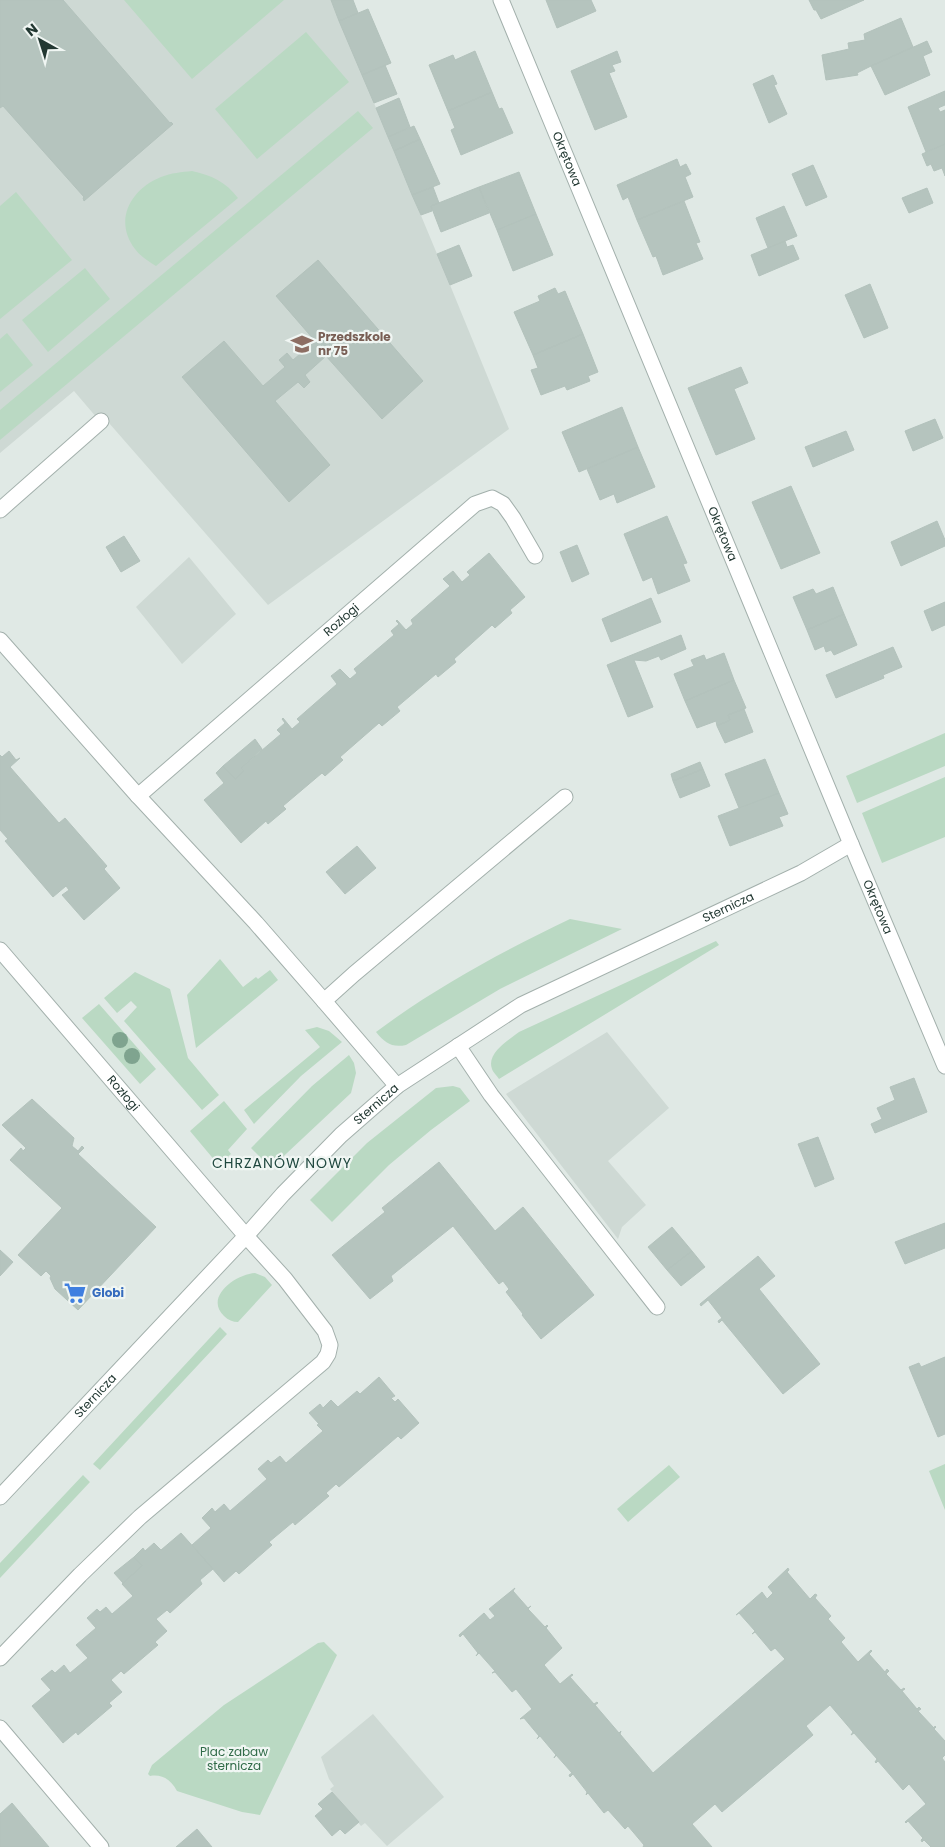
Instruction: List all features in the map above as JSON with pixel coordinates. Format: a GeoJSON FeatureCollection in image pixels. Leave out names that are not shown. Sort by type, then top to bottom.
{"type":"FeatureCollection","features":[{"type":"Feature","properties":{"kind":"street","name":"Okrętowa"},"geometry":{"type":"LineString","coordinates":[[501,0],[945,1066]]}},
{"type":"Feature","properties":{"kind":"street"},"geometry":{"type":"LineString","coordinates":[[0,510],[101,421]]}},
{"type":"Feature","properties":{"kind":"street","name":"Rozłogi"},"geometry":{"type":"LineString","coordinates":[[138,796],[475,504],[492,498],[503,504],[535,556]]}},
{"type":"Feature","properties":{"kind":"street"},"geometry":{"type":"LineString","coordinates":[[0,640],[138,796],[256,923],[396,1086]]}},
{"type":"Feature","properties":{"kind":"street"},"geometry":{"type":"LineString","coordinates":[[324,1001],[565,797]]}},
{"type":"Feature","properties":{"kind":"street","name":"Sternicza"},"geometry":{"type":"LineString","coordinates":[[0,1497],[246,1236],[283,1194],[341,1135],[396,1086],[521,1004],[801,873],[851,844]]}},
{"type":"Feature","properties":{"kind":"street","name":"Rozłogi"},"geometry":{"type":"LineString","coordinates":[[0,950],[285,1280],[324,1331],[330,1345],[324,1362],[140,1517],[80,1575],[0,1658]]}},
{"type":"Feature","properties":{"kind":"street"},"geometry":{"type":"LineString","coordinates":[[458,1046],[491,1095],[657,1307]]}},
{"type":"Feature","properties":{"kind":"street"},"geometry":{"type":"LineString","coordinates":[[0,1728],[100,1847]]}},
{"type":"Feature","properties":{"kind":"shaded area"},"geometry":{"type":"Polygon","coordinates":[[[0,0],[331,0],[509,429],[268,605],[102,415],[97,418],[74,391],[0,453],[0,0]]]}},
{"type":"Feature","properties":{"kind":"shaded area"},"geometry":{"type":"Polygon","coordinates":[[[189,557],[236,614],[182,664],[136,607],[189,557]]]}},
{"type":"Feature","properties":{"kind":"shaded area"},"geometry":{"type":"Polygon","coordinates":[[[607,1032],[669,1108],[608,1161],[646,1205],[622,1227],[618,1239],[506,1094],[607,1032]]]}},
{"type":"Feature","properties":{"kind":"shaded area"},"geometry":{"type":"Polygon","coordinates":[[[373,1714],[444,1797],[387,1846],[365,1823],[361,1826],[330,1789],[334,1786],[329,1779],[321,1757],[373,1714]]]}},
{"type":"Feature","properties":{"kind":"green space"},"geometry":{"type":"Polygon","coordinates":[[[124,0],[284,0],[192,79],[124,0]]]}},
{"type":"Feature","properties":{"kind":"green space"},"geometry":{"type":"Polygon","coordinates":[[[306,32],[349,82],[257,159],[215,109],[306,32]]]}},
{"type":"Feature","properties":{"kind":"green space"},"geometry":{"type":"Polygon","coordinates":[[[358,111],[373,128],[0,440],[0,410],[358,111]]]}},
{"type":"Feature","properties":{"kind":"green space"},"geometry":{"type":"Polygon","coordinates":[[[192,171],[218,180],[238,198],[156,266],[139,254],[129,238],[126,227],[128,207],[141,189],[150,182],[176,173],[192,171]]]}},
{"type":"Feature","properties":{"kind":"green space"},"geometry":{"type":"Polygon","coordinates":[[[16,192],[72,260],[0,319],[0,206],[16,192]]]}},
{"type":"Feature","properties":{"kind":"green space"},"geometry":{"type":"Polygon","coordinates":[[[85,268],[110,299],[48,352],[22,320],[85,268]]]}},
{"type":"Feature","properties":{"kind":"green space"},"geometry":{"type":"Polygon","coordinates":[[[7,333],[33,365],[0,392],[0,339],[7,333]]]}},
{"type":"Feature","properties":{"kind":"green space"},"geometry":{"type":"Polygon","coordinates":[[[945,733],[945,766],[857,803],[846,776],[945,733]]]}},
{"type":"Feature","properties":{"kind":"green space"},"geometry":{"type":"Polygon","coordinates":[[[945,777],[945,837],[882,863],[862,813],[945,777]]]}},
{"type":"Feature","properties":{"kind":"green space"},"geometry":{"type":"Polygon","coordinates":[[[570,919],[622,929],[500,989],[406,1045],[397,1046],[389,1044],[376,1032],[422,1000],[470,971],[570,919]]]}},
{"type":"Feature","properties":{"kind":"green space"},"geometry":{"type":"Polygon","coordinates":[[[716,941],[719,945],[499,1079],[493,1070],[491,1063],[495,1052],[519,1032],[716,941]]]}},
{"type":"Feature","properties":{"kind":"green space"},"geometry":{"type":"Polygon","coordinates":[[[220,959],[243,987],[256,977],[258,979],[270,970],[278,980],[196,1048],[187,995],[220,959]]]}},
{"type":"Feature","properties":{"kind":"green space"},"geometry":{"type":"Polygon","coordinates":[[[135,972],[170,989],[188,1058],[219,1095],[202,1110],[124,1021],[137,1007],[131,1001],[117,1013],[104,998],[135,972]]]}},
{"type":"Feature","properties":{"kind":"green space"},"geometry":{"type":"Polygon","coordinates":[[[99,1004],[156,1069],[140,1084],[82,1018],[99,1004]]]}},
{"type":"Feature","properties":{"kind":"green space"},"geometry":{"type":"Polygon","coordinates":[[[317,1027],[329,1031],[342,1042],[301,1076],[254,1124],[244,1110],[320,1047],[305,1030],[317,1027]]]}},
{"type":"Feature","properties":{"kind":"green space"},"geometry":{"type":"Polygon","coordinates":[[[349,1055],[354,1063],[356,1073],[351,1093],[271,1168],[251,1148],[312,1086],[349,1055]]]}},
{"type":"Feature","properties":{"kind":"green space"},"geometry":{"type":"Polygon","coordinates":[[[453,1086],[460,1088],[470,1101],[389,1165],[332,1222],[310,1200],[367,1143],[436,1088],[453,1086]]]}},
{"type":"Feature","properties":{"kind":"green space"},"geometry":{"type":"Polygon","coordinates":[[[224,1101],[247,1129],[228,1150],[231,1154],[224,1160],[221,1156],[216,1162],[190,1131],[224,1101]]]}},
{"type":"Feature","properties":{"kind":"green space"},"geometry":{"type":"Polygon","coordinates":[[[255,1273],[265,1277],[272,1285],[238,1322],[229,1320],[219,1309],[218,1301],[220,1294],[239,1277],[255,1273]]]}},
{"type":"Feature","properties":{"kind":"green space"},"geometry":{"type":"Polygon","coordinates":[[[220,1327],[227,1334],[100,1470],[93,1464],[220,1327]]]}},
{"type":"Feature","properties":{"kind":"green space"},"geometry":{"type":"Polygon","coordinates":[[[945,1464],[945,1510],[929,1471],[945,1464]]]}},
{"type":"Feature","properties":{"kind":"green space"},"geometry":{"type":"Polygon","coordinates":[[[669,1465],[680,1477],[628,1522],[617,1509],[669,1465]]]}},
{"type":"Feature","properties":{"kind":"green space"},"geometry":{"type":"Polygon","coordinates":[[[83,1475],[90,1482],[0,1578],[0,1563],[83,1475]]]}},
{"type":"Feature","properties":{"kind":"green space","name":"Plac zabaw sternicza"},"geometry":{"type":"Polygon","coordinates":[[[324,1642],[337,1655],[260,1815],[242,1812],[177,1791],[166,1779],[148,1774],[152,1765],[224,1705],[318,1643],[324,1642]]]}},
{"type":"Feature","properties":{"kind":"building"},"geometry":{"type":"Polygon","coordinates":[[[0,0],[63,0],[170,123],[173,124],[84,201],[84,197],[3,106],[0,108],[0,0]]]}},
{"type":"Feature","properties":{"kind":"building"},"geometry":{"type":"Polygon","coordinates":[[[331,0],[353,0],[358,13],[339,21],[331,0]]]}},
{"type":"Feature","properties":{"kind":"building"},"geometry":{"type":"Polygon","coordinates":[[[546,0],[591,0],[596,11],[557,28],[546,0]]]}},
{"type":"Feature","properties":{"kind":"building"},"geometry":{"type":"Polygon","coordinates":[[[809,0],[864,0],[821,19],[809,0]]]}},
{"type":"Feature","properties":{"kind":"building"},"geometry":{"type":"Polygon","coordinates":[[[368,9],[391,63],[362,75],[339,21],[368,9]]]}},
{"type":"Feature","properties":{"kind":"building"},"geometry":{"type":"Polygon","coordinates":[[[901,18],[913,47],[857,73],[858,75],[826,80],[822,55],[849,49],[848,43],[865,40],[864,34],[901,18]]]}},
{"type":"Feature","properties":{"kind":"building"},"geometry":{"type":"Polygon","coordinates":[[[927,41],[932,52],[923,56],[930,75],[885,95],[871,66],[927,41]]]}},
{"type":"Feature","properties":{"kind":"building"},"geometry":{"type":"Polygon","coordinates":[[[475,51],[492,92],[448,111],[429,65],[453,55],[455,60],[475,51]]]}},
{"type":"Feature","properties":{"kind":"building"},"geometry":{"type":"Polygon","coordinates":[[[617,51],[621,62],[612,65],[615,71],[609,73],[627,117],[595,130],[571,71],[617,51]]]}},
{"type":"Feature","properties":{"kind":"building"},"geometry":{"type":"Polygon","coordinates":[[[385,65],[397,94],[374,103],[362,75],[385,65]]]}},
{"type":"Feature","properties":{"kind":"building"},"geometry":{"type":"Polygon","coordinates":[[[773,75],[777,84],[774,85],[787,114],[769,123],[753,84],[773,75]]]}},
{"type":"Feature","properties":{"kind":"building"},"geometry":{"type":"Polygon","coordinates":[[[945,91],[945,105],[938,108],[940,112],[945,110],[945,144],[926,152],[908,107],[945,91]]]}},
{"type":"Feature","properties":{"kind":"building"},"geometry":{"type":"Polygon","coordinates":[[[492,92],[499,109],[502,108],[513,133],[461,155],[451,130],[455,128],[448,111],[492,92]]]}},
{"type":"Feature","properties":{"kind":"building"},"geometry":{"type":"Polygon","coordinates":[[[399,98],[410,127],[388,137],[376,108],[399,98]]]}},
{"type":"Feature","properties":{"kind":"building"},"geometry":{"type":"Polygon","coordinates":[[[414,126],[420,139],[394,151],[388,137],[414,126]]]}},
{"type":"Feature","properties":{"kind":"building"},"geometry":{"type":"Polygon","coordinates":[[[420,139],[440,184],[412,195],[394,151],[420,139]]]}},
{"type":"Feature","properties":{"kind":"building"},"geometry":{"type":"Polygon","coordinates":[[[945,144],[945,176],[942,168],[934,171],[931,164],[927,166],[922,154],[945,144]]]}},
{"type":"Feature","properties":{"kind":"building"},"geometry":{"type":"Polygon","coordinates":[[[677,159],[680,167],[686,164],[691,174],[685,177],[693,197],[637,220],[628,197],[623,200],[617,185],[677,159]]]}},
{"type":"Feature","properties":{"kind":"building"},"geometry":{"type":"Polygon","coordinates":[[[813,165],[827,197],[806,206],[792,174],[813,165]]]}},
{"type":"Feature","properties":{"kind":"building"},"geometry":{"type":"Polygon","coordinates":[[[519,172],[536,214],[497,230],[479,187],[519,172]]]}},
{"type":"Feature","properties":{"kind":"building"},"geometry":{"type":"Polygon","coordinates":[[[433,187],[439,203],[431,206],[432,211],[421,215],[412,195],[433,187]]]}},
{"type":"Feature","properties":{"kind":"building"},"geometry":{"type":"Polygon","coordinates":[[[479,187],[489,213],[441,232],[431,206],[479,187]]]}},
{"type":"Feature","properties":{"kind":"building"},"geometry":{"type":"Polygon","coordinates":[[[927,188],[933,203],[909,213],[902,198],[927,188]]]}},
{"type":"Feature","properties":{"kind":"building"},"geometry":{"type":"Polygon","coordinates":[[[684,201],[700,242],[696,243],[703,259],[663,275],[656,256],[653,257],[637,220],[684,201]]]}},
{"type":"Feature","properties":{"kind":"building"},"geometry":{"type":"Polygon","coordinates":[[[784,206],[797,236],[768,248],[756,218],[784,206]]]}},
{"type":"Feature","properties":{"kind":"building"},"geometry":{"type":"Polygon","coordinates":[[[536,214],[553,255],[513,271],[497,230],[536,214]]]}},
{"type":"Feature","properties":{"kind":"building"},"geometry":{"type":"Polygon","coordinates":[[[785,241],[787,247],[793,245],[799,259],[759,276],[751,255],[785,241]]]}},
{"type":"Feature","properties":{"kind":"building"},"geometry":{"type":"Polygon","coordinates":[[[459,245],[472,276],[450,285],[437,254],[459,245]]]}},
{"type":"Feature","properties":{"kind":"building"},"geometry":{"type":"Polygon","coordinates":[[[318,260],[423,381],[382,419],[326,356],[305,375],[310,382],[304,388],[298,382],[275,401],[330,465],[289,502],[182,377],[224,341],[263,386],[285,367],[279,360],[287,353],[293,360],[315,341],[276,296],[318,260]]]}},
{"type":"Feature","properties":{"kind":"building"},"geometry":{"type":"Polygon","coordinates":[[[870,284],[888,328],[864,338],[845,295],[870,284]]]}},
{"type":"Feature","properties":{"kind":"building"},"geometry":{"type":"Polygon","coordinates":[[[555,288],[558,294],[565,291],[583,334],[533,355],[514,312],[540,301],[538,296],[555,288]]]}},
{"type":"Feature","properties":{"kind":"building"},"geometry":{"type":"Polygon","coordinates":[[[583,334],[598,372],[588,376],[590,381],[567,390],[565,386],[541,395],[531,370],[538,368],[533,355],[583,334]]]}},
{"type":"Feature","properties":{"kind":"building"},"geometry":{"type":"Polygon","coordinates":[[[741,367],[748,383],[734,389],[755,439],[716,455],[688,388],[741,367]]]}},
{"type":"Feature","properties":{"kind":"building"},"geometry":{"type":"Polygon","coordinates":[[[622,407],[638,447],[579,472],[562,432],[622,407]]]}},
{"type":"Feature","properties":{"kind":"building"},"geometry":{"type":"Polygon","coordinates":[[[935,419],[943,438],[913,451],[905,431],[935,419]]]}},
{"type":"Feature","properties":{"kind":"building"},"geometry":{"type":"Polygon","coordinates":[[[846,431],[854,450],[813,467],[805,447],[846,431]]]}},
{"type":"Feature","properties":{"kind":"building"},"geometry":{"type":"Polygon","coordinates":[[[638,447],[655,487],[617,503],[614,494],[600,500],[587,469],[638,447]]]}},
{"type":"Feature","properties":{"kind":"building"},"geometry":{"type":"Polygon","coordinates":[[[791,486],[820,553],[781,569],[752,502],[791,486]]]}},
{"type":"Feature","properties":{"kind":"building"},"geometry":{"type":"Polygon","coordinates":[[[667,516],[687,563],[683,564],[690,581],[658,594],[652,577],[643,581],[624,534],[667,516]]]}},
{"type":"Feature","properties":{"kind":"building"},"geometry":{"type":"Polygon","coordinates":[[[937,521],[945,540],[945,546],[901,566],[891,542],[937,521]]]}},
{"type":"Feature","properties":{"kind":"building"},"geometry":{"type":"Polygon","coordinates":[[[124,536],[140,561],[121,572],[106,547],[124,536]]]}},
{"type":"Feature","properties":{"kind":"building"},"geometry":{"type":"Polygon","coordinates":[[[577,545],[589,574],[572,582],[560,552],[577,545]]]}},
{"type":"Feature","properties":{"kind":"building"},"geometry":{"type":"Polygon","coordinates":[[[489,553],[525,597],[510,610],[512,613],[495,628],[492,625],[454,659],[456,662],[438,677],[436,674],[397,707],[400,711],[382,726],[379,723],[340,757],[343,760],[325,776],[322,773],[283,806],[286,809],[268,824],[266,821],[241,843],[204,800],[224,783],[216,773],[223,766],[235,779],[244,771],[241,768],[281,734],[277,730],[285,723],[283,718],[292,729],[300,722],[297,719],[337,684],[331,676],[340,669],[350,679],[357,673],[354,669],[394,635],[391,631],[399,624],[397,620],[406,630],[413,624],[411,620],[450,586],[443,579],[453,571],[462,582],[470,575],[467,572],[489,553]]]}},
{"type":"Feature","properties":{"kind":"building"},"geometry":{"type":"Polygon","coordinates":[[[833,587],[844,614],[807,630],[793,597],[813,589],[816,594],[833,587]]]}},
{"type":"Feature","properties":{"kind":"building"},"geometry":{"type":"Polygon","coordinates":[[[651,598],[661,622],[611,642],[602,619],[651,598]]]}},
{"type":"Feature","properties":{"kind":"building"},"geometry":{"type":"Polygon","coordinates":[[[945,602],[945,625],[932,631],[924,611],[945,602]]]}},
{"type":"Feature","properties":{"kind":"building"},"geometry":{"type":"Polygon","coordinates":[[[844,614],[857,645],[834,655],[831,650],[826,652],[824,646],[815,650],[807,630],[844,614]]]}},
{"type":"Feature","properties":{"kind":"building"},"geometry":{"type":"Polygon","coordinates":[[[681,635],[686,649],[661,660],[659,656],[646,661],[634,660],[653,707],[628,717],[607,665],[681,635]]]}},
{"type":"Feature","properties":{"kind":"building"},"geometry":{"type":"Polygon","coordinates":[[[893,647],[902,667],[883,675],[884,678],[836,698],[826,675],[893,647]]]}},
{"type":"Feature","properties":{"kind":"building"},"geometry":{"type":"Polygon","coordinates":[[[724,653],[734,680],[685,701],[674,674],[694,666],[691,660],[704,655],[706,660],[724,653]]]}},
{"type":"Feature","properties":{"kind":"building"},"geometry":{"type":"Polygon","coordinates":[[[734,680],[746,708],[728,715],[730,720],[717,726],[716,721],[697,728],[685,701],[734,680]]]}},
{"type":"Feature","properties":{"kind":"building"},"geometry":{"type":"Polygon","coordinates":[[[744,709],[753,732],[725,743],[717,726],[730,720],[728,715],[744,709]]]}},
{"type":"Feature","properties":{"kind":"building"},"geometry":{"type":"Polygon","coordinates":[[[255,739],[262,749],[241,768],[244,771],[235,779],[223,766],[255,739]]]}},
{"type":"Feature","properties":{"kind":"building"},"geometry":{"type":"Polygon","coordinates":[[[9,751],[16,760],[20,758],[10,767],[59,823],[65,818],[107,866],[104,869],[120,888],[84,920],[62,895],[69,890],[66,886],[53,897],[5,841],[8,839],[0,830],[0,755],[2,757],[9,751]]]}},
{"type":"Feature","properties":{"kind":"building"},"geometry":{"type":"Polygon","coordinates":[[[765,759],[779,793],[739,808],[725,774],[765,759]]]}},
{"type":"Feature","properties":{"kind":"building"},"geometry":{"type":"Polygon","coordinates":[[[700,762],[703,769],[673,781],[671,774],[700,762]]]}},
{"type":"Feature","properties":{"kind":"building"},"geometry":{"type":"Polygon","coordinates":[[[703,769],[710,786],[680,798],[673,781],[703,769]]]}},
{"type":"Feature","properties":{"kind":"building"},"geometry":{"type":"Polygon","coordinates":[[[779,793],[788,814],[779,817],[783,826],[730,846],[718,816],[779,793]]]}},
{"type":"Feature","properties":{"kind":"building"},"geometry":{"type":"Polygon","coordinates":[[[357,846],[376,868],[345,894],[326,872],[357,846]]]}},
{"type":"Feature","properties":{"kind":"building"},"geometry":{"type":"Polygon","coordinates":[[[914,1078],[927,1112],[875,1133],[871,1124],[882,1119],[877,1108],[895,1100],[890,1087],[914,1078]]]}},
{"type":"Feature","properties":{"kind":"building"},"geometry":{"type":"Polygon","coordinates":[[[32,1099],[74,1138],[72,1146],[78,1151],[82,1146],[84,1148],[78,1154],[156,1227],[78,1310],[55,1289],[50,1278],[51,1276],[46,1271],[41,1276],[18,1255],[62,1208],[10,1160],[21,1148],[23,1151],[26,1148],[2,1125],[32,1099]]]}},
{"type":"Feature","properties":{"kind":"building"},"geometry":{"type":"Polygon","coordinates":[[[818,1137],[834,1179],[815,1187],[798,1144],[818,1137]]]}},
{"type":"Feature","properties":{"kind":"building"},"geometry":{"type":"Polygon","coordinates":[[[439,1162],[495,1231],[523,1207],[594,1295],[541,1339],[506,1292],[509,1289],[503,1281],[499,1284],[453,1226],[391,1276],[393,1281],[370,1299],[332,1255],[385,1212],[382,1208],[439,1162]]]}},
{"type":"Feature","properties":{"kind":"building"},"geometry":{"type":"Polygon","coordinates":[[[945,1223],[945,1248],[905,1264],[895,1242],[945,1223]]]}},
{"type":"Feature","properties":{"kind":"building"},"geometry":{"type":"Polygon","coordinates":[[[672,1227],[692,1251],[667,1270],[648,1247],[672,1227]]]}},
{"type":"Feature","properties":{"kind":"building"},"geometry":{"type":"Polygon","coordinates":[[[0,1250],[13,1262],[0,1276],[0,1250]]]}},
{"type":"Feature","properties":{"kind":"building"},"geometry":{"type":"Polygon","coordinates":[[[692,1251],[705,1267],[681,1286],[667,1270],[692,1251]]]}},
{"type":"Feature","properties":{"kind":"building"},"geometry":{"type":"Polygon","coordinates":[[[758,1256],[775,1276],[759,1289],[820,1364],[783,1394],[722,1320],[719,1323],[718,1321],[722,1318],[708,1300],[701,1306],[700,1304],[758,1256]]]}},
{"type":"Feature","properties":{"kind":"building"},"geometry":{"type":"Polygon","coordinates":[[[945,1357],[945,1434],[938,1437],[909,1367],[919,1363],[921,1367],[945,1357]]]}},
{"type":"Feature","properties":{"kind":"building"},"geometry":{"type":"Polygon","coordinates":[[[379,1377],[395,1396],[391,1398],[395,1402],[398,1399],[419,1423],[401,1439],[398,1436],[339,1487],[336,1484],[326,1493],[329,1496],[295,1525],[293,1522],[269,1542],[272,1545],[239,1574],[236,1571],[224,1582],[192,1545],[211,1528],[202,1518],[212,1508],[215,1512],[224,1504],[230,1511],[267,1479],[258,1469],[268,1460],[271,1463],[280,1456],[286,1463],[323,1431],[309,1413],[320,1404],[323,1408],[331,1400],[338,1407],[357,1391],[360,1394],[379,1377]]]}},
{"type":"Feature","properties":{"kind":"building"},"geometry":{"type":"Polygon","coordinates":[[[181,1533],[213,1569],[200,1580],[202,1584],[170,1613],[167,1610],[156,1619],[167,1631],[155,1642],[158,1645],[124,1674],[121,1671],[111,1680],[122,1692],[109,1703],[112,1706],[78,1735],[76,1732],[63,1743],[32,1706],[51,1690],[41,1679],[52,1670],[55,1673],[64,1665],[70,1673],[88,1658],[76,1645],[96,1628],[87,1618],[97,1609],[100,1612],[106,1607],[112,1614],[133,1596],[122,1584],[142,1566],[134,1557],[143,1548],[145,1551],[154,1543],[161,1550],[181,1533]]]}},
{"type":"Feature","properties":{"kind":"building"},"geometry":{"type":"Polygon","coordinates":[[[134,1557],[142,1566],[123,1583],[114,1573],[134,1557]]]}},
{"type":"Feature","properties":{"kind":"building"},"geometry":{"type":"Polygon","coordinates":[[[788,1568],[787,1572],[810,1599],[815,1594],[817,1595],[815,1598],[831,1616],[828,1619],[845,1638],[841,1642],[858,1662],[871,1650],[869,1654],[885,1672],[887,1669],[889,1671],[886,1674],[901,1690],[905,1689],[902,1691],[917,1709],[919,1707],[921,1709],[918,1711],[934,1728],[936,1727],[934,1729],[945,1741],[945,1755],[942,1758],[945,1762],[945,1847],[931,1847],[924,1840],[922,1842],[923,1838],[908,1821],[905,1822],[926,1804],[909,1784],[903,1790],[878,1761],[875,1762],[877,1759],[854,1733],[851,1735],[853,1732],[830,1705],[806,1726],[813,1735],[722,1812],[715,1804],[692,1824],[712,1847],[643,1847],[644,1845],[628,1826],[625,1829],[608,1810],[604,1813],[588,1793],[586,1795],[587,1792],[573,1774],[570,1777],[569,1775],[572,1773],[540,1736],[537,1739],[539,1736],[524,1718],[520,1719],[532,1709],[516,1689],[512,1692],[495,1672],[492,1673],[495,1671],[479,1653],[476,1656],[478,1653],[463,1634],[460,1637],[459,1635],[484,1613],[490,1620],[495,1616],[489,1609],[515,1588],[513,1591],[528,1608],[531,1606],[528,1609],[545,1627],[548,1626],[546,1628],[562,1648],[544,1665],[560,1684],[572,1674],[570,1677],[594,1704],[598,1703],[595,1705],[619,1733],[621,1731],[620,1734],[653,1773],[785,1659],[775,1648],[771,1651],[755,1632],[752,1634],[755,1631],[739,1613],[736,1615],[762,1592],[767,1599],[773,1593],[768,1587],[788,1568]]]}},
{"type":"Feature","properties":{"kind":"building"},"geometry":{"type":"Polygon","coordinates":[[[332,1792],[359,1822],[345,1834],[340,1829],[332,1836],[315,1816],[323,1809],[318,1804],[332,1792]]]}},
{"type":"Feature","properties":{"kind":"building"},"geometry":{"type":"Polygon","coordinates":[[[12,1803],[49,1847],[0,1847],[0,1814],[12,1803]]]}},
{"type":"Feature","properties":{"kind":"building"},"geometry":{"type":"Polygon","coordinates":[[[197,1829],[212,1847],[176,1847],[197,1829]]]}},
{"type":"Feature","properties":{"kind":"place","name":"Przedszkole nr 75"},"geometry":{"type":"Point","coordinates":[302,344]}},
{"type":"Feature","properties":{"kind":"place","name":"Globi"},"geometry":{"type":"Point","coordinates":[75,1293]}},
{"type":"Feature","properties":{"kind":"district","name":"CHRZANÓW NOWY"},"geometry":{"type":"Point","coordinates":[282,1163]}}]}
